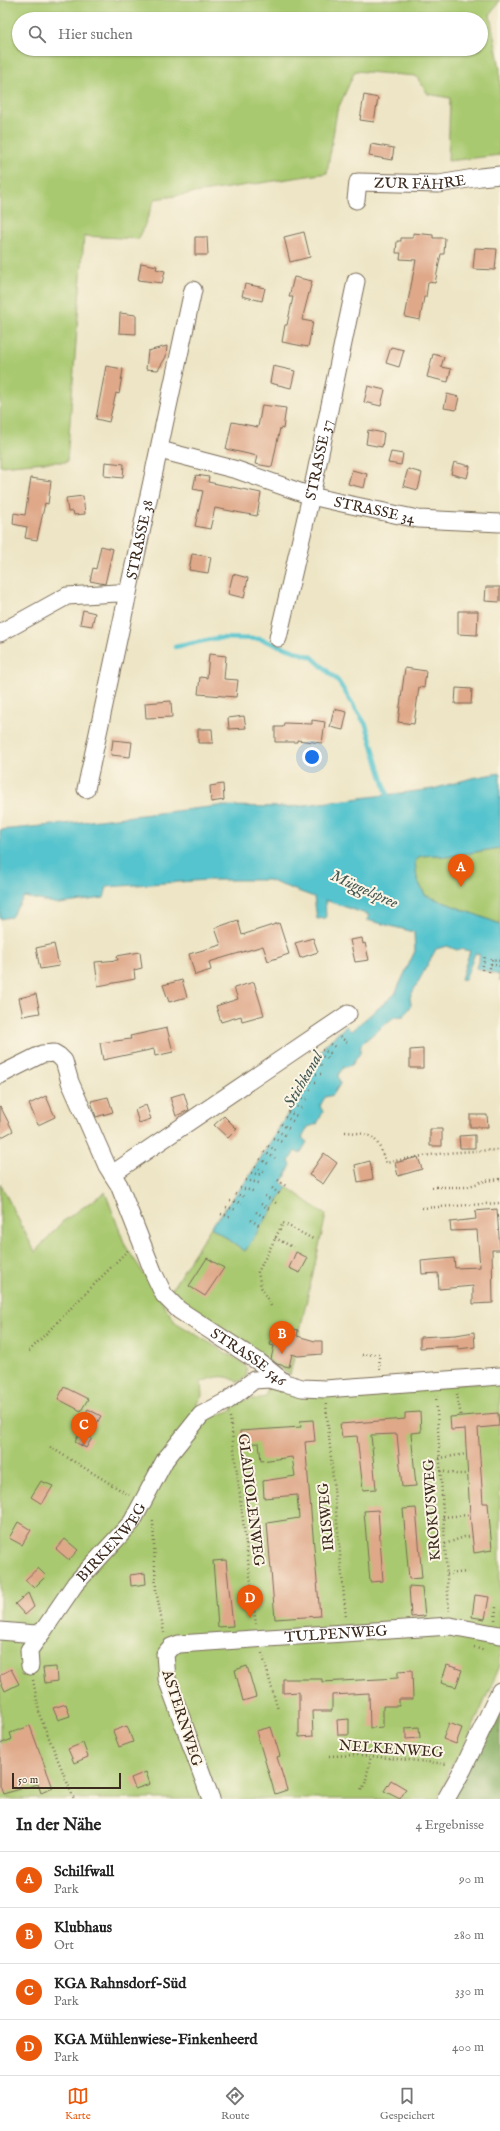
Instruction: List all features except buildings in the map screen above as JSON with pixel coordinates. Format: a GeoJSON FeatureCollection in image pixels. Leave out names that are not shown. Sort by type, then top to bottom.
{"type":"FeatureCollection","features":[{"type":"Feature","properties":{"kind":"street","name":"ZUR FÄHRE"},"geometry":{"type":"LineString","coordinates":[[356,200],[358,182],[439,184],[500,175]]}},
{"type":"Feature","properties":{"kind":"street","name":"STRASSE 37"},"geometry":{"type":"LineString","coordinates":[[278,638],[311,496],[356,281]]}},
{"type":"Feature","properties":{"kind":"street","name":"STRASSE 38"},"geometry":{"type":"LineString","coordinates":[[86,789],[127,594],[160,450],[193,290]]}},
{"type":"Feature","properties":{"kind":"street","name":"STRASSE 34"},"geometry":{"type":"LineString","coordinates":[[160,450],[237,470],[311,496],[418,519],[500,523]]}},
{"type":"Feature","properties":{"kind":"street"},"geometry":{"type":"LineString","coordinates":[[0,633],[68,596],[117,593],[127,594]]}},
{"type":"Feature","properties":{"kind":"street"},"geometry":{"type":"LineString","coordinates":[[112,1174],[348,1014]]}},
{"type":"Feature","properties":{"kind":"street","name":"STRASSE 546"},"geometry":{"type":"LineString","coordinates":[[0,1075],[42,1054],[54,1053],[64,1061],[70,1082],[112,1174],[119,1185],[140,1241],[164,1295],[179,1310],[259,1362],[285,1383],[302,1388],[325,1389],[500,1376]]}},
{"type":"Feature","properties":{"kind":"street"},"geometry":{"type":"LineString","coordinates":[[259,1362],[254,1380],[269,1379],[285,1383]]}},
{"type":"Feature","properties":{"kind":"street","name":"BIRKENWEG"},"geometry":{"type":"LineString","coordinates":[[30,1666],[29,1650],[75,1584],[132,1522],[165,1460],[201,1415],[227,1401],[254,1380]]}},
{"type":"Feature","properties":{"kind":"street","name":"TULPENWEG"},"geometry":{"type":"LineString","coordinates":[[171,1647],[179,1644],[259,1640],[347,1632],[450,1626],[497,1630]]}},
{"type":"Feature","properties":{"kind":"street"},"geometry":{"type":"LineString","coordinates":[[0,1631],[35,1634],[43,1631]]}},
{"type":"Feature","properties":{"kind":"street","name":"ASTERNWEG"},"geometry":{"type":"LineString","coordinates":[[171,1647],[165,1654],[167,1679],[211,1799]]}},
{"type":"Feature","properties":{"kind":"street"},"geometry":{"type":"LineString","coordinates":[[450,1797],[500,1691]]}},
{"type":"Feature","properties":{"kind":"path"},"geometry":{"type":"LineString","coordinates":[[482,970],[485,956]]}},
{"type":"Feature","properties":{"kind":"path"},"geometry":{"type":"LineString","coordinates":[[490,972],[492,959],[500,961]]}},
{"type":"Feature","properties":{"kind":"path"},"geometry":{"type":"LineString","coordinates":[[491,964],[500,966]]}},
{"type":"Feature","properties":{"kind":"path"},"geometry":{"type":"LineString","coordinates":[[322,1050],[333,1054]]}},
{"type":"Feature","properties":{"kind":"path"},"geometry":{"type":"LineString","coordinates":[[319,1055],[329,1059]]}},
{"type":"Feature","properties":{"kind":"path"},"geometry":{"type":"LineString","coordinates":[[314,1062],[324,1066]]}},
{"type":"Feature","properties":{"kind":"path"},"geometry":{"type":"LineString","coordinates":[[312,1074],[321,1074]]}},
{"type":"Feature","properties":{"kind":"path"},"geometry":{"type":"LineString","coordinates":[[307,1081],[316,1082]]}},
{"type":"Feature","properties":{"kind":"path"},"geometry":{"type":"LineString","coordinates":[[302,1089],[312,1090]]}},
{"type":"Feature","properties":{"kind":"path"},"geometry":{"type":"LineString","coordinates":[[298,1097],[307,1099]]}},
{"type":"Feature","properties":{"kind":"path"},"geometry":{"type":"LineString","coordinates":[[293,1105],[302,1108]]}},
{"type":"Feature","properties":{"kind":"path"},"geometry":{"type":"LineString","coordinates":[[288,1112],[297,1116]]}},
{"type":"Feature","properties":{"kind":"path"},"geometry":{"type":"LineString","coordinates":[[285,1117],[295,1122]]}},
{"type":"Feature","properties":{"kind":"path"},"geometry":{"type":"LineString","coordinates":[[281,1124],[290,1129]]}},
{"type":"Feature","properties":{"kind":"path"},"geometry":{"type":"LineString","coordinates":[[277,1130],[285,1135]]}},
{"type":"Feature","properties":{"kind":"path"},"geometry":{"type":"LineString","coordinates":[[345,1132],[368,1133],[379,1143],[386,1163],[425,1154],[500,1150]]}},
{"type":"Feature","properties":{"kind":"path"},"geometry":{"type":"LineString","coordinates":[[273,1138],[282,1142]]}},
{"type":"Feature","properties":{"kind":"path"},"geometry":{"type":"LineString","coordinates":[[268,1146],[278,1152]]}},
{"type":"Feature","properties":{"kind":"path"},"geometry":{"type":"LineString","coordinates":[[264,1152],[275,1158]]}},
{"type":"Feature","properties":{"kind":"path"},"geometry":{"type":"LineString","coordinates":[[260,1158],[270,1165]]}},
{"type":"Feature","properties":{"kind":"path"},"geometry":{"type":"LineString","coordinates":[[255,1167],[265,1172]]}},
{"type":"Feature","properties":{"kind":"path"},"geometry":{"type":"LineString","coordinates":[[251,1173],[262,1175]]}},
{"type":"Feature","properties":{"kind":"path"},"geometry":{"type":"LineString","coordinates":[[432,1187],[466,1187],[485,1181],[500,1179]]}},
{"type":"Feature","properties":{"kind":"path"},"geometry":{"type":"LineString","coordinates":[[246,1180],[259,1183]]}},
{"type":"Feature","properties":{"kind":"path"},"geometry":{"type":"LineString","coordinates":[[278,1180],[287,1187]]}},
{"type":"Feature","properties":{"kind":"path"},"geometry":{"type":"LineString","coordinates":[[240,1188],[252,1191]]}},
{"type":"Feature","properties":{"kind":"path"},"geometry":{"type":"LineString","coordinates":[[272,1188],[281,1194]]}},
{"type":"Feature","properties":{"kind":"path"},"geometry":{"type":"LineString","coordinates":[[235,1194],[246,1197]]}},
{"type":"Feature","properties":{"kind":"path"},"geometry":{"type":"LineString","coordinates":[[266,1196],[276,1203]]}},
{"type":"Feature","properties":{"kind":"path"},"geometry":{"type":"LineString","coordinates":[[230,1201],[242,1204]]}},
{"type":"Feature","properties":{"kind":"path"},"geometry":{"type":"LineString","coordinates":[[422,1208],[500,1203]]}},
{"type":"Feature","properties":{"kind":"path"},"geometry":{"type":"LineString","coordinates":[[261,1204],[271,1210]]}},
{"type":"Feature","properties":{"kind":"path"},"geometry":{"type":"LineString","coordinates":[[226,1207],[237,1210]]}},
{"type":"Feature","properties":{"kind":"path"},"geometry":{"type":"LineString","coordinates":[[256,1212],[266,1218]]}},
{"type":"Feature","properties":{"kind":"path"},"geometry":{"type":"LineString","coordinates":[[221,1214],[232,1217]]}},
{"type":"Feature","properties":{"kind":"path"},"geometry":{"type":"LineString","coordinates":[[251,1220],[260,1226]]}},
{"type":"Feature","properties":{"kind":"path"},"geometry":{"type":"LineString","coordinates":[[271,1306],[261,1287],[258,1272],[283,1223],[313,1239]]}},
{"type":"Feature","properties":{"kind":"path"},"geometry":{"type":"LineString","coordinates":[[275,1238],[293,1247]]}},
{"type":"Feature","properties":{"kind":"path"},"geometry":{"type":"LineString","coordinates":[[29,1352],[128,1250],[140,1241]]}},
{"type":"Feature","properties":{"kind":"path"},"geometry":{"type":"LineString","coordinates":[[362,1355],[379,1354],[380,1376]]}},
{"type":"Feature","properties":{"kind":"path"},"geometry":{"type":"LineString","coordinates":[[457,1392],[461,1416]]}},
{"type":"Feature","properties":{"kind":"path","name":"KROKUSWEG"},"geometry":{"type":"LineString","coordinates":[[436,1393],[450,1626]]}},
{"type":"Feature","properties":{"kind":"path","name":"IRISWEG"},"geometry":{"type":"LineString","coordinates":[[326,1400],[347,1632]]}},
{"type":"Feature","properties":{"kind":"path","name":"GLADIOLENWEG"},"geometry":{"type":"LineString","coordinates":[[229,1410],[259,1640],[278,1710]]}},
{"type":"Feature","properties":{"kind":"path"},"geometry":{"type":"LineString","coordinates":[[50,1446],[141,1503]]}},
{"type":"Feature","properties":{"kind":"path"},"geometry":{"type":"LineString","coordinates":[[440,1458],[467,1454]]}},
{"type":"Feature","properties":{"kind":"path"},"geometry":{"type":"LineString","coordinates":[[440,1471],[456,1474],[467,1474]]}},
{"type":"Feature","properties":{"kind":"path"},"geometry":{"type":"LineString","coordinates":[[444,1517],[468,1515]]}},
{"type":"Feature","properties":{"kind":"path","name":"ASTERNWEG"},"geometry":{"type":"LineString","coordinates":[[153,1521],[156,1590],[165,1637],[171,1647]]}},
{"type":"Feature","properties":{"kind":"path"},"geometry":{"type":"LineString","coordinates":[[445,1544],[472,1537]]}},
{"type":"Feature","properties":{"kind":"path"},"geometry":{"type":"LineString","coordinates":[[447,1574],[467,1572]]}},
{"type":"Feature","properties":{"kind":"path"},"geometry":{"type":"LineString","coordinates":[[496,1607],[497,1630]]}},
{"type":"Feature","properties":{"kind":"path"},"geometry":{"type":"LineString","coordinates":[[30,1666],[40,1716],[74,1799]]}},
{"type":"Feature","properties":{"kind":"path","name":"NELKENWEG"},"geometry":{"type":"LineString","coordinates":[[329,1756],[371,1756],[453,1764]]}},
{"type":"Feature","properties":{"kind":"path"},"geometry":{"type":"LineString","coordinates":[[361,1790],[365,1784],[371,1756]]}},
{"type":"Feature","properties":{"kind":"green space"},"geometry":{"type":"Polygon","coordinates":[[[0,0],[500,0],[490,15],[500,69],[500,155],[448,161],[450,98],[428,94],[416,76],[355,71],[337,111],[327,173],[155,199],[139,239],[84,236],[67,462],[44,462],[0,466],[0,0]]]}},
{"type":"Feature","properties":{"kind":"green space"},"geometry":{"type":"Polygon","coordinates":[[[500,848],[500,924],[425,895],[417,879],[415,862],[420,856],[436,855],[446,857],[500,848]]]}},
{"type":"Feature","properties":{"kind":"green space"},"geometry":{"type":"Polygon","coordinates":[[[0,1183],[35,1252],[62,1222],[105,1192],[125,1245],[175,1322],[243,1363],[247,1369],[246,1377],[238,1382],[233,1379],[216,1377],[201,1382],[202,1396],[197,1403],[202,1420],[233,1410],[232,1405],[236,1402],[266,1397],[267,1387],[500,1382],[500,1666],[462,1752],[446,1773],[448,1777],[437,1799],[0,1799],[0,1183]]]}},
{"type":"Feature","properties":{"kind":"green space"},"geometry":{"type":"Polygon","coordinates":[[[287,1187],[326,1215],[290,1375],[180,1302],[171,1290],[211,1227],[245,1251],[287,1187]]]}},
{"type":"Feature","properties":{"kind":"green space"},"geometry":{"type":"Polygon","coordinates":[[[500,1702],[500,1799],[452,1799],[500,1702]]]}},
{"type":"Feature","properties":{"kind":"water","name":"Müggelspree"},"geometry":{"type":"Polygon","coordinates":[[[500,773],[500,848],[446,857],[436,855],[420,856],[415,862],[417,879],[425,895],[500,924],[500,981],[499,975],[476,968],[480,955],[475,953],[465,980],[461,979],[470,951],[460,949],[457,950],[447,946],[436,949],[410,997],[411,1005],[404,1016],[394,1017],[361,1044],[360,1053],[352,1065],[344,1067],[338,1075],[340,1084],[333,1095],[325,1097],[320,1106],[323,1112],[317,1124],[308,1127],[302,1138],[307,1142],[300,1154],[295,1151],[289,1161],[291,1165],[282,1183],[287,1187],[245,1251],[211,1227],[249,1177],[315,1069],[311,1066],[326,1044],[346,1026],[351,1031],[395,994],[415,951],[414,932],[367,920],[369,915],[325,900],[326,918],[317,919],[314,897],[268,880],[207,880],[107,887],[104,898],[59,904],[24,897],[11,917],[0,919],[0,830],[218,806],[289,807],[433,789],[472,778],[500,773]]]}},
{"type":"Feature","properties":{"kind":"waterway"},"geometry":{"type":"LineString","coordinates":[[175,647],[217,638],[260,639],[312,657],[338,681],[366,725],[387,794]]}},
{"type":"Feature","properties":{"kind":"place","name":"Schilfwall"},"geometry":{"type":"Point","coordinates":[461,887]}},
{"type":"Feature","properties":{"kind":"place","name":"Klubhaus"},"geometry":{"type":"Point","coordinates":[282,1354]}},
{"type":"Feature","properties":{"kind":"place","name":"KGA Rahnsdorf-Süd"},"geometry":{"type":"Point","coordinates":[84,1445]}},
{"type":"Feature","properties":{"kind":"place","name":"KGA Mühlenwiese-Finkenheerd"},"geometry":{"type":"Point","coordinates":[250,1618]}},
{"type":"Feature","properties":{"kind":"water label","name":"Stichkanal"},"geometry":{"type":"Point","coordinates":[304,1080]}}]}
